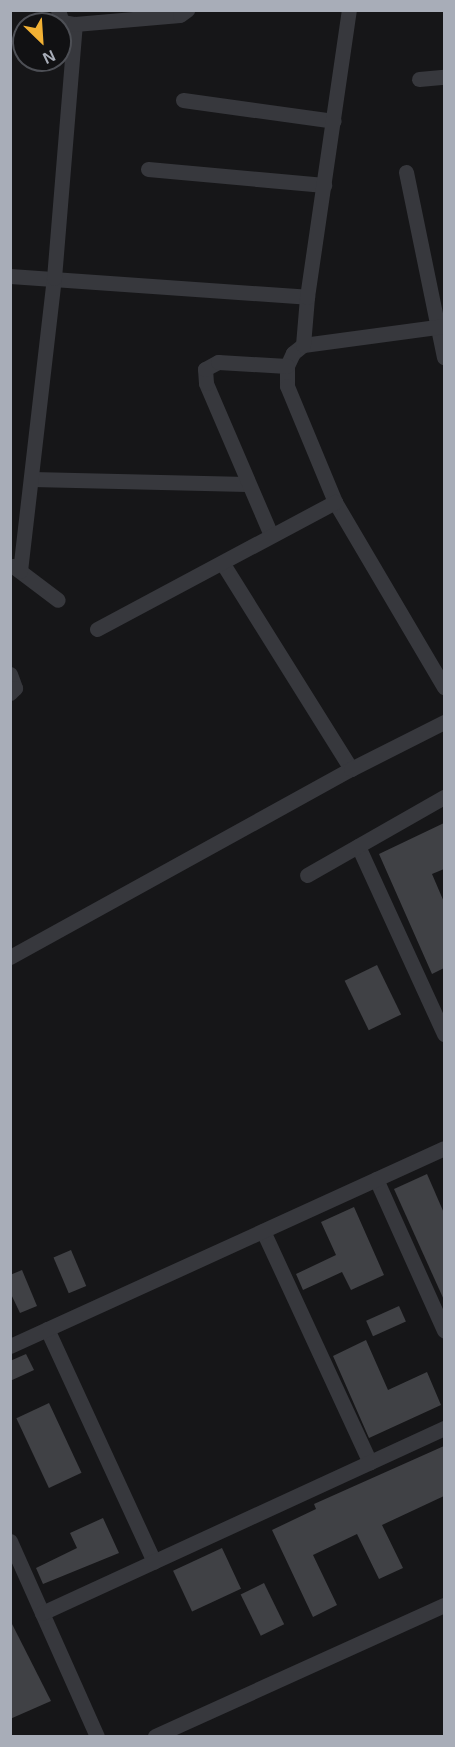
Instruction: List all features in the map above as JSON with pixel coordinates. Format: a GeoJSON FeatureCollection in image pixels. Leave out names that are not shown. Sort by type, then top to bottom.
{"type":"FeatureCollection","features":[{"type":"Feature","properties":{"kind":"street"},"geometry":{"type":"LineString","coordinates":[[58,10],[62,22],[75,24],[180,15],[188,10]]}},
{"type":"Feature","properties":{"kind":"street"},"geometry":{"type":"LineString","coordinates":[[303,345],[307,297],[350,10]]}},
{"type":"Feature","properties":{"kind":"street"},"geometry":{"type":"LineString","coordinates":[[58,600],[15,568],[32,479],[54,278],[75,24]]}},
{"type":"Feature","properties":{"kind":"street"},"geometry":{"type":"LineString","coordinates":[[419,79],[444,77]]}},
{"type":"Feature","properties":{"kind":"street"},"geometry":{"type":"LineString","coordinates":[[183,100],[334,121]]}},
{"type":"Feature","properties":{"kind":"street"},"geometry":{"type":"LineString","coordinates":[[148,169],[324,185]]}},
{"type":"Feature","properties":{"kind":"street"},"geometry":{"type":"LineString","coordinates":[[406,172],[440,326],[444,357]]}},
{"type":"Feature","properties":{"kind":"street"},"geometry":{"type":"LineString","coordinates":[[10,276],[307,297]]}},
{"type":"Feature","properties":{"kind":"street"},"geometry":{"type":"LineString","coordinates":[[440,326],[303,345],[293,353],[286,366],[287,386],[335,502],[444,687]]}},
{"type":"Feature","properties":{"kind":"street"},"geometry":{"type":"LineString","coordinates":[[270,535],[207,383],[205,369],[218,362],[286,366]]}},
{"type":"Feature","properties":{"kind":"street"},"geometry":{"type":"LineString","coordinates":[[32,479],[247,484]]}},
{"type":"Feature","properties":{"kind":"street"},"geometry":{"type":"LineString","coordinates":[[97,630],[224,564],[270,535],[335,502]]}},
{"type":"Feature","properties":{"kind":"street"},"geometry":{"type":"LineString","coordinates":[[224,564],[351,769]]}},
{"type":"Feature","properties":{"kind":"street"},"geometry":{"type":"LineString","coordinates":[[10,675],[15,688],[10,693]]}},
{"type":"Feature","properties":{"kind":"street"},"geometry":{"type":"LineString","coordinates":[[10,957],[351,769],[444,722]]}},
{"type":"Feature","properties":{"kind":"street"},"geometry":{"type":"LineString","coordinates":[[307,875],[444,797]]}},
{"type":"Feature","properties":{"kind":"street"},"geometry":{"type":"LineString","coordinates":[[358,846],[444,1034]]}},
{"type":"Feature","properties":{"kind":"street"},"geometry":{"type":"LineString","coordinates":[[10,1346],[444,1148]]}},
{"type":"Feature","properties":{"kind":"street"},"geometry":{"type":"LineString","coordinates":[[376,1179],[444,1330]]}},
{"type":"Feature","properties":{"kind":"street"},"geometry":{"type":"LineString","coordinates":[[263,1231],[370,1463]]}},
{"type":"Feature","properties":{"kind":"street"},"geometry":{"type":"LineString","coordinates":[[47,1329],[154,1562]]}},
{"type":"Feature","properties":{"kind":"street"},"geometry":{"type":"LineString","coordinates":[[42,1613],[444,1428]]}},
{"type":"Feature","properties":{"kind":"street"},"geometry":{"type":"LineString","coordinates":[[10,1541],[97,1737]]}},
{"type":"Feature","properties":{"kind":"street"},"geometry":{"type":"LineString","coordinates":[[155,1737],[444,1605]]}},
{"type":"Feature","properties":{"kind":"building"},"geometry":{"type":"Polygon","coordinates":[[[444,823],[444,869],[432,874],[444,902],[444,968],[432,974],[379,854],[444,823]]]}},
{"type":"Feature","properties":{"kind":"building"},"geometry":{"type":"Polygon","coordinates":[[[377,965],[401,1014],[369,1030],[345,981],[377,965]]]}},
{"type":"Feature","properties":{"kind":"building"},"geometry":{"type":"Polygon","coordinates":[[[427,1174],[444,1213],[444,1300],[394,1189],[427,1174]]]}},
{"type":"Feature","properties":{"kind":"building"},"geometry":{"type":"Polygon","coordinates":[[[354,1207],[384,1275],[351,1290],[342,1272],[303,1290],[296,1274],[336,1255],[321,1222],[354,1207]]]}},
{"type":"Feature","properties":{"kind":"building"},"geometry":{"type":"Polygon","coordinates":[[[71,1250],[86,1286],[69,1293],[54,1257],[71,1250]]]}},
{"type":"Feature","properties":{"kind":"building"},"geometry":{"type":"Polygon","coordinates":[[[22,1270],[37,1306],[20,1313],[10,1292],[10,1275],[22,1270]]]}},
{"type":"Feature","properties":{"kind":"building"},"geometry":{"type":"Polygon","coordinates":[[[399,1306],[406,1322],[373,1336],[366,1321],[399,1306]]]}},
{"type":"Feature","properties":{"kind":"building"},"geometry":{"type":"Polygon","coordinates":[[[366,1340],[388,1390],[427,1372],[441,1405],[369,1438],[333,1356],[366,1340]]]}},
{"type":"Feature","properties":{"kind":"building"},"geometry":{"type":"Polygon","coordinates":[[[26,1354],[34,1370],[10,1381],[10,1361],[26,1354]]]}},
{"type":"Feature","properties":{"kind":"building"},"geometry":{"type":"Polygon","coordinates":[[[49,1403],[82,1473],[49,1488],[16,1418],[49,1403]]]}},
{"type":"Feature","properties":{"kind":"building"},"geometry":{"type":"Polygon","coordinates":[[[444,1446],[444,1496],[382,1525],[403,1568],[379,1579],[357,1534],[313,1555],[337,1605],[313,1617],[272,1530],[316,1509],[314,1504],[444,1446]]]}},
{"type":"Feature","properties":{"kind":"building"},"geometry":{"type":"Polygon","coordinates":[[[103,1518],[119,1553],[43,1584],[36,1568],[77,1548],[70,1533],[103,1518]]]}},
{"type":"Feature","properties":{"kind":"building"},"geometry":{"type":"Polygon","coordinates":[[[222,1548],[241,1589],[192,1612],[173,1571],[222,1548]]]}},
{"type":"Feature","properties":{"kind":"building"},"geometry":{"type":"Polygon","coordinates":[[[264,1583],[284,1624],[261,1636],[241,1594],[264,1583]]]}},
{"type":"Feature","properties":{"kind":"building"},"geometry":{"type":"Polygon","coordinates":[[[10,1620],[51,1701],[10,1719],[10,1620]]]}}]}
